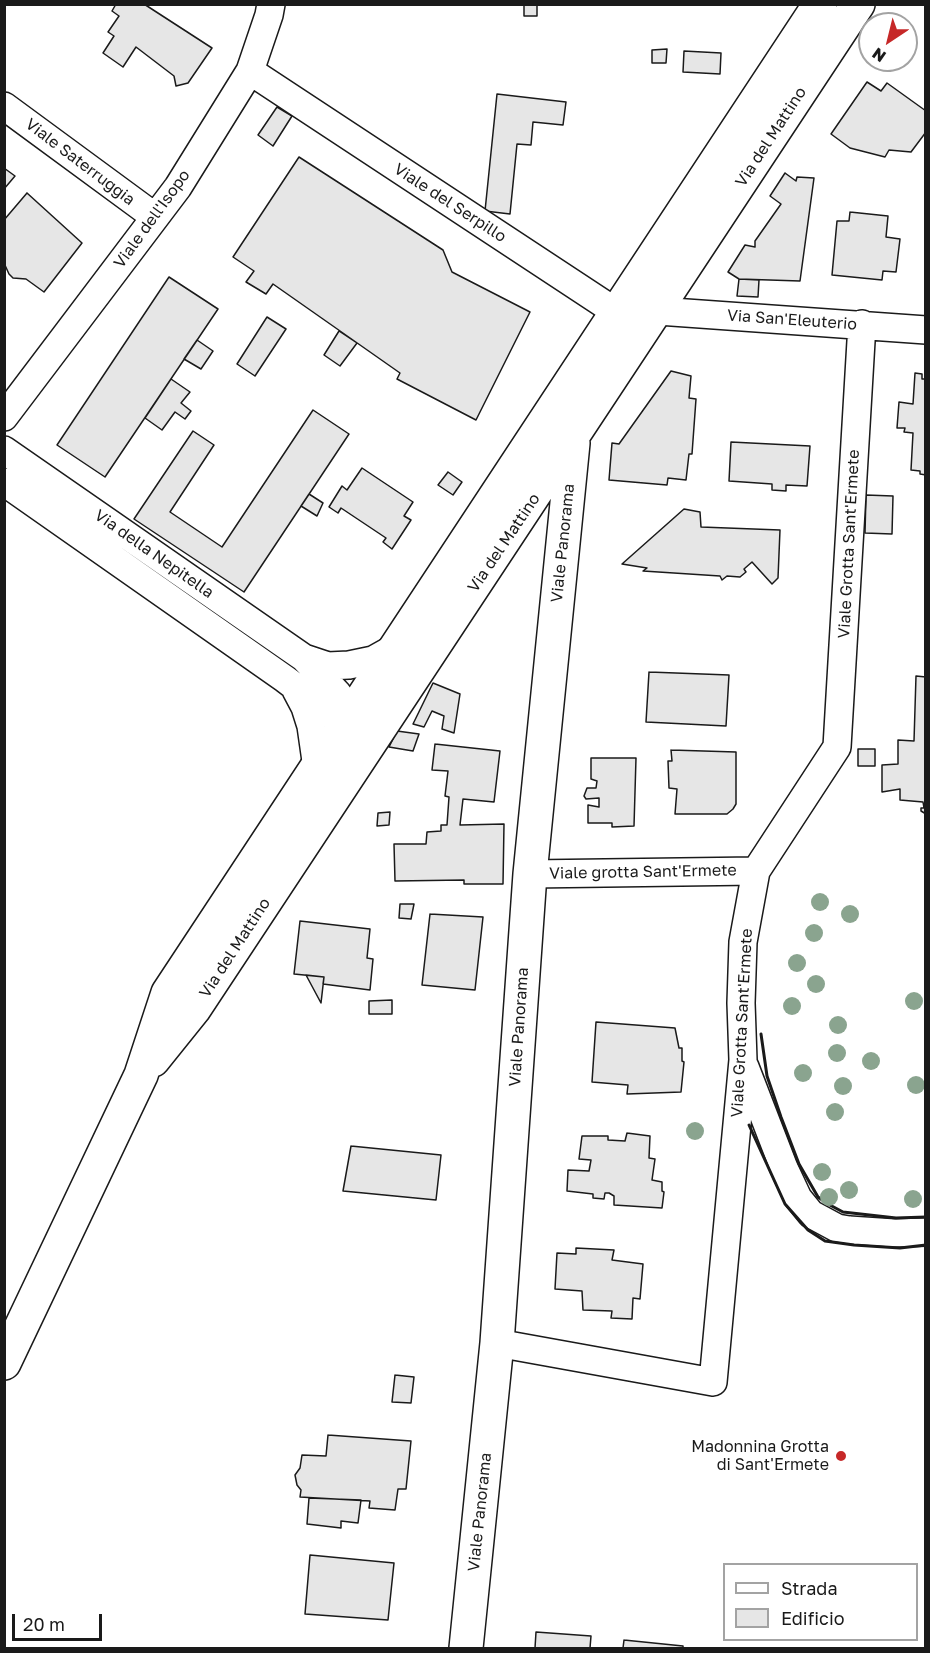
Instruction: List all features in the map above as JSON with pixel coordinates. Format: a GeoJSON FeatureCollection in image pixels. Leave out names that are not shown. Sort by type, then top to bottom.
{"type":"FeatureCollection","features":[{"type":"Feature","properties":{"kind":"main road","name":"Via del Mattino"},"geometry":{"type":"LineString","coordinates":[[4,1364],[141,1075],[168,993],[318,768],[358,734],[398,646],[615,312],[820,4]]}},
{"type":"Feature","properties":{"kind":"main road","name":"Via del Mattino"},"geometry":{"type":"LineString","coordinates":[[141,1075],[194,1009],[358,734],[573,439],[858,4]]}},
{"type":"Feature","properties":{"kind":"main road"},"geometry":{"type":"LineString","coordinates":[[546,420],[573,439]]}},
{"type":"Feature","properties":{"kind":"main road","name":"Viale Panorama"},"geometry":{"type":"LineString","coordinates":[[466,1648],[497,1343],[530,874],[573,439]]}},
{"type":"Feature","properties":{"kind":"street","name":"Viale dell'Isopo"},"geometry":{"type":"LineString","coordinates":[[4,417],[178,187],[250,71],[271,4]]}},
{"type":"Feature","properties":{"kind":"street","name":"Viale del Serpillo"},"geometry":{"type":"LineString","coordinates":[[250,71],[615,312]]}},
{"type":"Feature","properties":{"kind":"street"},"geometry":{"type":"LineString","coordinates":[[773,75],[800,93]]}},
{"type":"Feature","properties":{"kind":"street","name":"Viale Saterruggia"},"geometry":{"type":"LineString","coordinates":[[4,106],[155,218]]}},
{"type":"Feature","properties":{"kind":"street"},"geometry":{"type":"LineString","coordinates":[[615,312],[657,311]]}},
{"type":"Feature","properties":{"kind":"street","name":"Via San'Eleuterio"},"geometry":{"type":"LineString","coordinates":[[657,311],[926,330]]}},
{"type":"Feature","properties":{"kind":"street","name":"Viale Grotta Sant'Ermete"},"geometry":{"type":"LineString","coordinates":[[497,1343],[713,1382],[743,1060],[741,1002],[743,942],[756,871],[837,747],[862,324]]}},
{"type":"Feature","properties":{"kind":"street","name":"Via della Nepitella"},"geometry":{"type":"LineString","coordinates":[[4,450],[304,658],[338,694],[358,734]]}},
{"type":"Feature","properties":{"kind":"street","name":"Via della Nepitella"},"geometry":{"type":"LineString","coordinates":[[4,482],[358,734]]}},
{"type":"Feature","properties":{"kind":"street","name":"Via della Nepitella"},"geometry":{"type":"LineString","coordinates":[[304,658],[328,666],[350,665],[372,660],[398,646]]}},
{"type":"Feature","properties":{"kind":"street","name":"Via della Nepitella"},"geometry":{"type":"LineString","coordinates":[[294,687],[305,707],[311,726],[318,768]]}},
{"type":"Feature","properties":{"kind":"street","name":"Viale grotta Sant'Ermete"},"geometry":{"type":"LineString","coordinates":[[530,874],[756,871]]}},
{"type":"Feature","properties":{"kind":"street"},"geometry":{"type":"LineString","coordinates":[[743,1060],[784,1168],[798,1198],[811,1214],[837,1228],[849,1230],[894,1233],[926,1232]]}},
{"type":"Feature","properties":{"kind":"building"},"geometry":{"type":"Polygon","coordinates":[[[116,4],[144,4],[212,48],[188,83],[176,86],[174,76],[136,47],[123,67],[103,53],[114,36],[108,32],[119,16],[112,11],[116,4]]]}},
{"type":"Feature","properties":{"kind":"building"},"geometry":{"type":"Polygon","coordinates":[[[524,4],[537,4],[537,16],[524,16],[524,4]]]}},
{"type":"Feature","properties":{"kind":"building"},"geometry":{"type":"Polygon","coordinates":[[[667,49],[666,63],[652,63],[652,50],[667,49]]]}},
{"type":"Feature","properties":{"kind":"building"},"geometry":{"type":"Polygon","coordinates":[[[684,51],[721,53],[720,74],[683,72],[684,51]]]}},
{"type":"Feature","properties":{"kind":"building"},"geometry":{"type":"Polygon","coordinates":[[[867,82],[881,91],[887,83],[926,111],[926,132],[911,152],[889,150],[885,157],[850,148],[831,134],[867,82]]]}},
{"type":"Feature","properties":{"kind":"building"},"geometry":{"type":"Polygon","coordinates":[[[497,94],[566,102],[563,125],[533,122],[531,145],[517,144],[510,214],[485,211],[497,94]]]}},
{"type":"Feature","properties":{"kind":"building"},"geometry":{"type":"Polygon","coordinates":[[[277,107],[292,116],[273,146],[258,135],[277,107]]]}},
{"type":"Feature","properties":{"kind":"building"},"geometry":{"type":"Polygon","coordinates":[[[299,157],[443,250],[452,272],[530,312],[476,420],[397,379],[400,373],[273,284],[266,294],[246,282],[254,271],[233,257],[299,157]]]}},
{"type":"Feature","properties":{"kind":"building"},"geometry":{"type":"Polygon","coordinates":[[[4,168],[15,176],[4,189],[4,168]]]}},
{"type":"Feature","properties":{"kind":"building"},"geometry":{"type":"Polygon","coordinates":[[[785,173],[796,181],[797,177],[814,178],[800,281],[739,279],[728,272],[745,245],[755,247],[755,241],[781,204],[770,196],[785,173]]]}},
{"type":"Feature","properties":{"kind":"building"},"geometry":{"type":"Polygon","coordinates":[[[27,193],[82,243],[44,292],[26,279],[13,278],[4,263],[4,220],[27,193]]]}},
{"type":"Feature","properties":{"kind":"building"},"geometry":{"type":"Polygon","coordinates":[[[850,212],[888,216],[886,237],[900,239],[896,272],[883,271],[882,280],[832,275],[837,221],[849,221],[850,212]]]}},
{"type":"Feature","properties":{"kind":"building"},"geometry":{"type":"Polygon","coordinates":[[[169,277],[218,309],[105,477],[57,445],[169,277]]]}},
{"type":"Feature","properties":{"kind":"building"},"geometry":{"type":"Polygon","coordinates":[[[739,279],[759,280],[758,297],[737,296],[739,279]]]}},
{"type":"Feature","properties":{"kind":"building"},"geometry":{"type":"Polygon","coordinates":[[[267,317],[286,329],[255,376],[237,364],[267,317]]]}},
{"type":"Feature","properties":{"kind":"building"},"geometry":{"type":"Polygon","coordinates":[[[339,331],[357,343],[340,366],[324,355],[339,331]]]}},
{"type":"Feature","properties":{"kind":"building"},"geometry":{"type":"Polygon","coordinates":[[[197,340],[213,351],[201,369],[184,359],[197,340]]]}},
{"type":"Feature","properties":{"kind":"building"},"geometry":{"type":"Polygon","coordinates":[[[671,371],[691,376],[689,398],[696,399],[692,454],[689,454],[686,480],[668,478],[667,485],[609,480],[612,443],[619,444],[671,371]]]}},
{"type":"Feature","properties":{"kind":"building"},"geometry":{"type":"Polygon","coordinates":[[[915,373],[922,374],[922,379],[926,379],[926,475],[920,474],[920,471],[911,470],[913,433],[904,432],[905,428],[897,428],[899,402],[913,404],[915,373]]]}},
{"type":"Feature","properties":{"kind":"building"},"geometry":{"type":"Polygon","coordinates":[[[171,379],[190,392],[181,403],[191,411],[185,419],[175,412],[162,430],[145,418],[171,379]]]}},
{"type":"Feature","properties":{"kind":"building"},"geometry":{"type":"Polygon","coordinates":[[[313,410],[349,434],[244,592],[134,519],[193,431],[214,445],[170,512],[222,547],[313,410]]]}},
{"type":"Feature","properties":{"kind":"building"},"geometry":{"type":"Polygon","coordinates":[[[731,442],[810,446],[807,486],[786,485],[786,491],[772,490],[772,484],[729,481],[731,442]]]}},
{"type":"Feature","properties":{"kind":"building"},"geometry":{"type":"Polygon","coordinates":[[[362,468],[413,502],[404,516],[411,520],[392,549],[383,542],[386,538],[341,508],[338,513],[329,507],[342,486],[347,490],[362,468]]]}},
{"type":"Feature","properties":{"kind":"building"},"geometry":{"type":"Polygon","coordinates":[[[448,472],[462,482],[453,495],[438,485],[448,472]]]}},
{"type":"Feature","properties":{"kind":"building"},"geometry":{"type":"Polygon","coordinates":[[[309,494],[323,503],[317,516],[301,506],[309,494]]]}},
{"type":"Feature","properties":{"kind":"building"},"geometry":{"type":"Polygon","coordinates":[[[866,495],[893,496],[892,534],[865,533],[866,495]]]}},
{"type":"Feature","properties":{"kind":"building"},"geometry":{"type":"Polygon","coordinates":[[[684,509],[700,512],[701,527],[780,530],[778,578],[772,584],[752,562],[744,569],[746,572],[740,577],[727,576],[722,580],[720,576],[643,571],[647,568],[622,564],[684,509]]]}},
{"type":"Feature","properties":{"kind":"building"},"geometry":{"type":"Polygon","coordinates":[[[649,672],[729,675],[726,726],[646,722],[649,672]]]}},
{"type":"Feature","properties":{"kind":"building"},"geometry":{"type":"Polygon","coordinates":[[[916,676],[926,677],[926,814],[921,811],[921,808],[924,808],[923,802],[900,800],[900,789],[882,792],[882,765],[898,764],[898,740],[914,741],[916,676]]]}},
{"type":"Feature","properties":{"kind":"building"},"geometry":{"type":"Polygon","coordinates":[[[433,683],[460,694],[454,733],[442,729],[444,716],[432,711],[424,727],[413,724],[433,683]]]}},
{"type":"Feature","properties":{"kind":"building"},"geometry":{"type":"Polygon","coordinates":[[[397,731],[419,734],[413,751],[389,747],[397,731]]]}},
{"type":"Feature","properties":{"kind":"building"},"geometry":{"type":"Polygon","coordinates":[[[435,744],[500,751],[494,802],[463,799],[460,825],[504,824],[503,884],[464,884],[464,880],[395,881],[394,844],[426,844],[427,832],[441,831],[441,825],[447,825],[449,797],[445,796],[448,771],[432,770],[435,744]]]}},
{"type":"Feature","properties":{"kind":"building"},"geometry":{"type":"Polygon","coordinates":[[[858,749],[875,749],[875,766],[858,766],[858,749]]]}},
{"type":"Feature","properties":{"kind":"building"},"geometry":{"type":"Polygon","coordinates":[[[671,750],[736,752],[736,804],[733,809],[727,814],[675,814],[677,789],[669,788],[668,761],[672,761],[671,750]]]}},
{"type":"Feature","properties":{"kind":"building"},"geometry":{"type":"Polygon","coordinates":[[[591,758],[636,758],[634,826],[612,827],[612,823],[588,823],[588,805],[599,807],[599,798],[586,799],[584,796],[587,788],[596,788],[597,781],[591,779],[591,758]]]}},
{"type":"Feature","properties":{"kind":"building"},"geometry":{"type":"Polygon","coordinates":[[[390,812],[389,825],[377,826],[378,813],[390,812]]]}},
{"type":"Feature","properties":{"kind":"building"},"geometry":{"type":"Polygon","coordinates":[[[400,904],[414,904],[411,919],[399,918],[400,904]]]}},
{"type":"Feature","properties":{"kind":"building"},"geometry":{"type":"Polygon","coordinates":[[[430,914],[483,917],[475,990],[422,985],[430,914]]]}},
{"type":"Feature","properties":{"kind":"building"},"geometry":{"type":"Polygon","coordinates":[[[300,921],[370,929],[367,958],[373,959],[370,990],[323,984],[324,977],[294,974],[300,921]]]}},
{"type":"Feature","properties":{"kind":"building"},"geometry":{"type":"Polygon","coordinates":[[[306,975],[324,977],[321,1003],[306,975]]]}},
{"type":"Feature","properties":{"kind":"building"},"geometry":{"type":"Polygon","coordinates":[[[392,1000],[392,1014],[369,1014],[369,1001],[392,1000]]]}},
{"type":"Feature","properties":{"kind":"building"},"geometry":{"type":"Polygon","coordinates":[[[596,1022],[675,1028],[684,1062],[681,1092],[627,1094],[628,1085],[592,1082],[596,1022]]]}},
{"type":"Feature","properties":{"kind":"building"},"geometry":{"type":"Polygon","coordinates":[[[627,1133],[650,1136],[649,1158],[655,1159],[652,1180],[662,1182],[664,1192],[662,1208],[614,1205],[614,1196],[609,1193],[605,1193],[604,1199],[593,1198],[593,1194],[567,1191],[568,1170],[589,1171],[591,1160],[579,1159],[582,1136],[608,1136],[608,1140],[625,1141],[627,1133]]]}},
{"type":"Feature","properties":{"kind":"building"},"geometry":{"type":"Polygon","coordinates":[[[351,1146],[441,1155],[436,1200],[343,1191],[351,1146]]]}},
{"type":"Feature","properties":{"kind":"building"},"geometry":{"type":"Polygon","coordinates":[[[576,1248],[614,1250],[612,1260],[643,1264],[640,1299],[633,1298],[632,1319],[611,1318],[612,1311],[583,1310],[582,1291],[555,1289],[557,1253],[576,1254],[576,1248]]]}},
{"type":"Feature","properties":{"kind":"building"},"geometry":{"type":"Polygon","coordinates":[[[395,1375],[414,1377],[411,1403],[392,1402],[395,1375]]]}},
{"type":"Feature","properties":{"kind":"building"},"geometry":{"type":"Polygon","coordinates":[[[328,1435],[411,1441],[406,1489],[398,1489],[395,1510],[369,1508],[370,1501],[300,1497],[301,1490],[297,1485],[295,1475],[300,1468],[302,1455],[326,1456],[328,1435]]]}},
{"type":"Feature","properties":{"kind":"building"},"geometry":{"type":"Polygon","coordinates":[[[309,1498],[361,1500],[358,1523],[341,1521],[341,1528],[307,1524],[309,1498]]]}},
{"type":"Feature","properties":{"kind":"building"},"geometry":{"type":"Polygon","coordinates":[[[310,1555],[394,1563],[388,1620],[305,1614],[310,1555]]]}},
{"type":"Feature","properties":{"kind":"building"},"geometry":{"type":"Polygon","coordinates":[[[536,1632],[591,1636],[590,1648],[535,1648],[536,1632]]]}},
{"type":"Feature","properties":{"kind":"building"},"geometry":{"type":"Polygon","coordinates":[[[624,1640],[683,1646],[683,1648],[623,1648],[624,1640]]]}},
{"type":"Feature","properties":{"kind":"wall"},"geometry":{"type":"LineString","coordinates":[[761,1034],[767,1076],[781,1117],[799,1164],[818,1197],[843,1212],[896,1218],[926,1217]]}},
{"type":"Feature","properties":{"kind":"wall"},"geometry":{"type":"LineString","coordinates":[[749,1125],[785,1204],[808,1230],[825,1241],[854,1245],[900,1248],[926,1245]]}},
{"type":"Feature","properties":{"kind":"place","name":"Madonnina Grotta di Sant'Ermete"},"geometry":{"type":"Point","coordinates":[841,1456]}}]}
